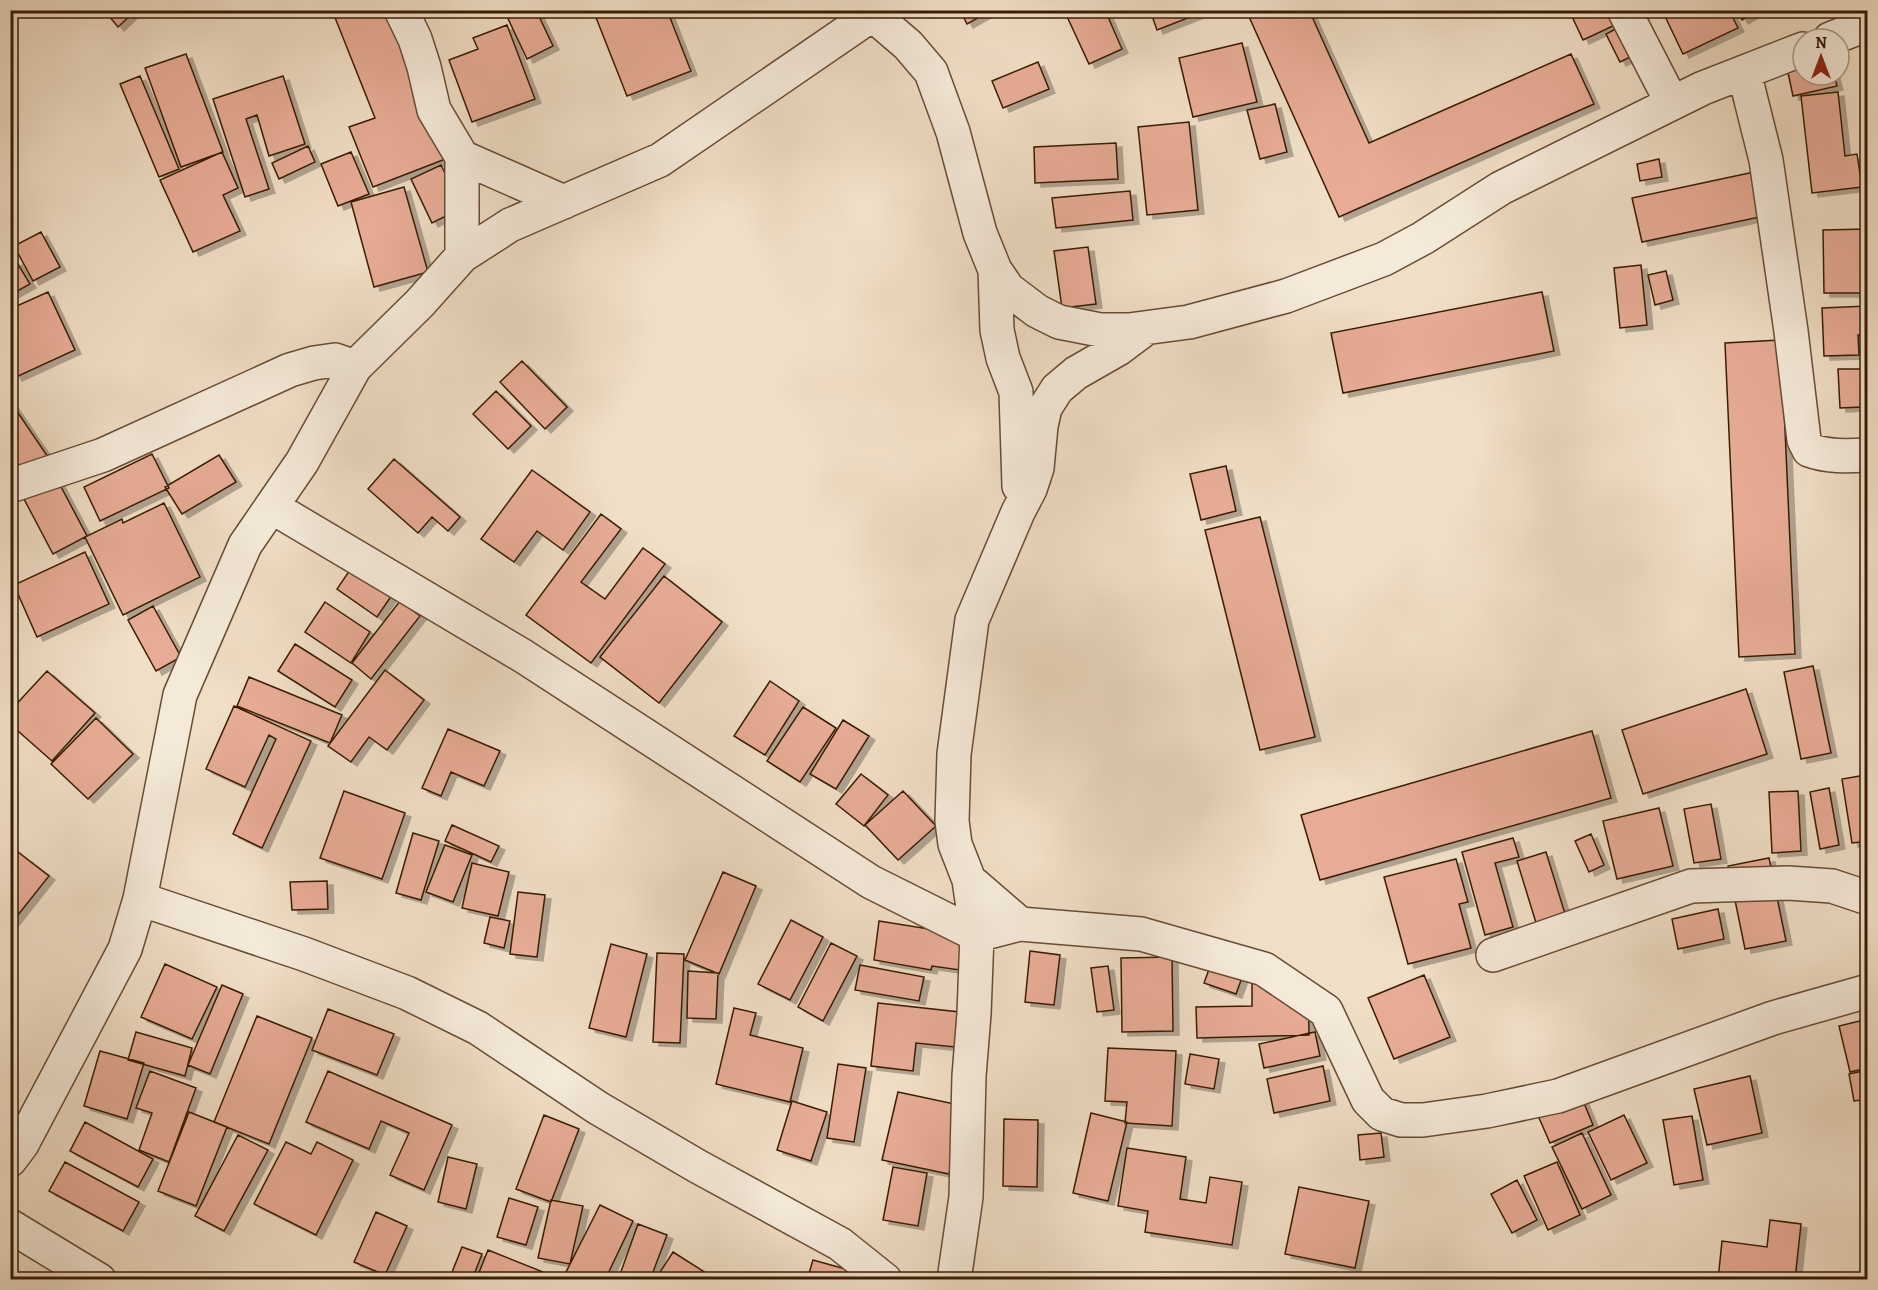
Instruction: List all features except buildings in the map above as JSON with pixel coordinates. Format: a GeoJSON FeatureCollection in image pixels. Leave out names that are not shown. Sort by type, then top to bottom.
{"type":"FeatureCollection","features":[{"type":"Feature","properties":{"kind":"street"},"geometry":{"type":"LineString","coordinates":[[401,10],[415,39],[434,110],[462,157],[462,256]]}},
{"type":"Feature","properties":{"kind":"street"},"geometry":{"type":"LineString","coordinates":[[1624,10],[1672,103]]}},
{"type":"Feature","properties":{"kind":"street"},"geometry":{"type":"LineString","coordinates":[[10,1160],[22,1144],[124,949],[140,899],[180,695],[245,545],[302,462],[355,368],[420,303],[462,256],[510,225],[660,160],[876,13],[931,72],[953,132],[980,232],[995,270],[1008,289],[1036,310],[1059,322],[1100,330],[1146,328],[1189,322],[1286,297],[1384,259],[1423,238],[1501,189],[1703,88],[1791,54]]}},
{"type":"Feature","properties":{"kind":"street"},"geometry":{"type":"LineString","coordinates":[[1851,31],[1868,24]]}},
{"type":"Feature","properties":{"kind":"street"},"geometry":{"type":"LineString","coordinates":[[1744,72],[1766,160],[1804,440],[1809,450],[1820,454],[1868,455]]}},
{"type":"Feature","properties":{"kind":"street"},"geometry":{"type":"LineString","coordinates":[[462,157],[564,202]]}},
{"type":"Feature","properties":{"kind":"street"},"geometry":{"type":"LineString","coordinates":[[995,270],[997,330],[1003,358],[1016,392],[1018,512]]}},
{"type":"Feature","properties":{"kind":"street"},"geometry":{"type":"LineString","coordinates":[[954,1280],[966,1197],[969,1076],[977,935],[969,880],[955,844],[952,821],[954,754],[972,620],[1030,489],[1037,468],[1045,408],[1057,389],[1076,373],[1118,349],[1146,328]]}},
{"type":"Feature","properties":{"kind":"street"},"geometry":{"type":"LineString","coordinates":[[10,486],[103,455],[290,370],[335,360],[355,368]]}},
{"type":"Feature","properties":{"kind":"street"},"geometry":{"type":"LineString","coordinates":[[272,507],[523,656],[871,882],[977,935],[1020,924],[1141,934],[1264,969],[1326,1011],[1368,1100],[1382,1114],[1401,1120],[1423,1120],[1487,1111],[1558,1096],[1773,1018],[1868,991]]}},
{"type":"Feature","properties":{"kind":"street"},"geometry":{"type":"LineString","coordinates":[[969,880],[1020,924]]}},
{"type":"Feature","properties":{"kind":"street"},"geometry":{"type":"LineString","coordinates":[[1493,955],[1691,886],[1788,883],[1832,886],[1868,898]]}},
{"type":"Feature","properties":{"kind":"street"},"geometry":{"type":"LineString","coordinates":[[140,899],[304,954],[397,989],[468,1023],[598,1108],[696,1166],[840,1244],[885,1280]]}},
{"type":"Feature","properties":{"kind":"street"},"geometry":{"type":"LineString","coordinates":[[10,1226],[99,1280]]}}]}
